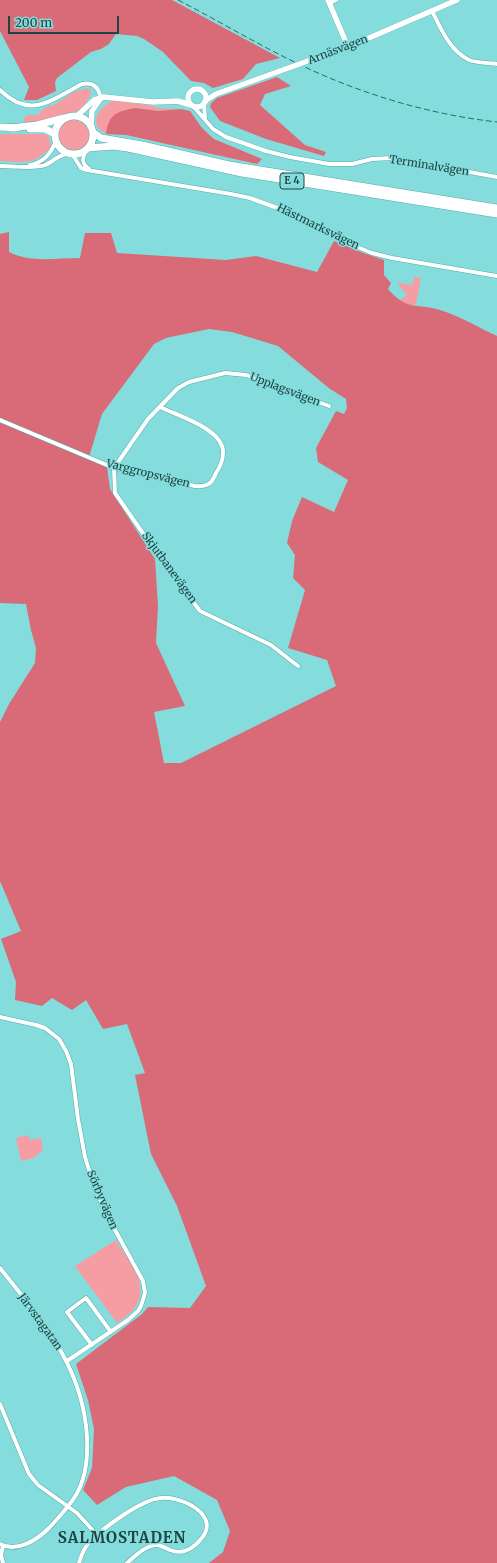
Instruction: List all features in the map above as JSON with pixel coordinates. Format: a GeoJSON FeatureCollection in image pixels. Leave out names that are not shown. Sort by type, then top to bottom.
{"type":"FeatureCollection","features":[{"type":"Feature","properties":{"kind":"highway"},"geometry":{"type":"LineString","coordinates":[[0,127],[11,128],[45,129],[55,138],[58,147],[70,154],[77,154],[87,150],[92,144],[94,133],[91,125],[85,119],[77,116],[11,128]]}},
{"type":"Feature","properties":{"kind":"highway"},"geometry":{"type":"LineString","coordinates":[[55,138],[59,123],[68,117]]}},
{"type":"Feature","properties":{"kind":"highway","name":"E 4"},"geometry":{"type":"LineString","coordinates":[[94,133],[101,138],[142,145],[229,165],[497,208]]}},
{"type":"Feature","properties":{"kind":"highway","name":"E 4"},"geometry":{"type":"LineString","coordinates":[[87,150],[113,146],[128,148],[242,174],[497,214]]}},
{"type":"Feature","properties":{"kind":"street"},"geometry":{"type":"LineString","coordinates":[[336,0],[329,2],[348,47]]}},
{"type":"Feature","properties":{"kind":"street","name":"Arnäsvägen"},"geometry":{"type":"LineString","coordinates":[[205,102],[216,94],[348,47],[457,0]]}},
{"type":"Feature","properties":{"kind":"street"},"geometry":{"type":"LineString","coordinates":[[432,11],[441,29],[459,54],[470,60],[497,64]]}},
{"type":"Feature","properties":{"kind":"street"},"geometry":{"type":"LineString","coordinates":[[0,90],[13,100],[31,106],[41,105],[82,84],[87,83],[96,86],[101,98]]}},
{"type":"Feature","properties":{"kind":"street"},"geometry":{"type":"LineString","coordinates":[[178,101],[186,97],[194,90],[216,94]]}},
{"type":"Feature","properties":{"kind":"street"},"geometry":{"type":"LineString","coordinates":[[202,91],[205,94],[205,119]]}},
{"type":"Feature","properties":{"kind":"street"},"geometry":{"type":"LineString","coordinates":[[189,93],[188,99],[192,106]]}},
{"type":"Feature","properties":{"kind":"street"},"geometry":{"type":"LineString","coordinates":[[91,125],[92,111],[101,98]]}},
{"type":"Feature","properties":{"kind":"street"},"geometry":{"type":"LineString","coordinates":[[77,116],[94,100],[101,98],[118,98],[152,102],[178,101],[199,107],[205,102]]}},
{"type":"Feature","properties":{"kind":"street","name":"Terminalvägen"},"geometry":{"type":"LineString","coordinates":[[192,106],[213,129],[226,137],[266,151],[312,162],[352,164],[372,159],[392,158],[497,177]]}},
{"type":"Feature","properties":{"kind":"street"},"geometry":{"type":"LineString","coordinates":[[27,166],[39,163],[46,159],[50,153],[55,138]]}},
{"type":"Feature","properties":{"kind":"street"},"geometry":{"type":"LineString","coordinates":[[87,150],[82,160],[91,171]]}},
{"type":"Feature","properties":{"kind":"street"},"geometry":{"type":"LineString","coordinates":[[0,166],[38,167],[46,165],[60,155],[70,154]]}},
{"type":"Feature","properties":{"kind":"street","name":"Hästmarksvägen"},"geometry":{"type":"LineString","coordinates":[[70,154],[81,168],[91,171],[250,198],[292,213],[344,241],[372,253],[392,258],[497,276]]}},
{"type":"Feature","properties":{"kind":"street","name":"Upplagsvägen"},"geometry":{"type":"LineString","coordinates":[[114,468],[148,419],[182,384],[225,373],[236,373],[246,375],[330,406]]}},
{"type":"Feature","properties":{"kind":"street","name":"Varggropsvägen"},"geometry":{"type":"LineString","coordinates":[[0,420],[114,468],[195,486],[203,487],[209,485],[214,479],[223,460],[223,445],[214,434],[207,429],[160,407]]}},
{"type":"Feature","properties":{"kind":"street","name":"Skjutbanevägen"},"geometry":{"type":"LineString","coordinates":[[114,468],[115,492],[158,555],[200,611],[271,645],[298,666]]}},
{"type":"Feature","properties":{"kind":"street","name":"Sörbyvägen"},"geometry":{"type":"LineString","coordinates":[[0,1017],[45,1028],[59,1039],[66,1051],[71,1064],[82,1145],[93,1183],[108,1217],[143,1281],[145,1293],[138,1311],[111,1332],[67,1361]]}},
{"type":"Feature","properties":{"kind":"street","name":"Järvstagatan"},"geometry":{"type":"LineString","coordinates":[[0,1268],[46,1327],[67,1361],[80,1396],[86,1426],[87,1446],[84,1474],[76,1494],[68,1507],[46,1531],[29,1543],[19,1546],[2,1545]]}},
{"type":"Feature","properties":{"kind":"street"},"geometry":{"type":"LineString","coordinates":[[92,1345],[68,1312],[86,1298],[111,1332]]}},
{"type":"Feature","properties":{"kind":"street"},"geometry":{"type":"LineString","coordinates":[[0,1404],[29,1474],[38,1485],[77,1512],[96,1535]]}},
{"type":"Feature","properties":{"kind":"street"},"geometry":{"type":"LineString","coordinates":[[79,1563],[84,1550],[96,1535],[140,1504],[155,1498],[169,1498],[185,1501],[199,1511],[204,1517],[207,1524],[206,1531],[201,1539],[190,1549],[183,1552],[176,1552],[156,1545],[140,1552],[128,1563]]}},
{"type":"Feature","properties":{"kind":"street"},"geometry":{"type":"LineString","coordinates":[[2,1545],[1,1555],[3,1563]]}},
{"type":"Feature","properties":{"kind":"shaded area"},"geometry":{"type":"Polygon","coordinates":[[[0,0],[172,0],[280,58],[256,64],[243,79],[213,88],[204,83],[191,81],[163,52],[144,39],[137,36],[116,34],[109,44],[101,49],[91,52],[57,78],[55,82],[56,91],[37,100],[24,100],[29,87],[0,31],[0,0]]]}},
{"type":"Feature","properties":{"kind":"shaded area"},"geometry":{"type":"Polygon","coordinates":[[[277,77],[291,86],[265,94],[260,105],[305,145],[326,152],[324,156],[266,139],[220,121],[210,107],[211,103],[217,98],[277,77]]]}},
{"type":"Feature","properties":{"kind":"shaded area"},"geometry":{"type":"Polygon","coordinates":[[[88,88],[91,92],[89,97],[78,111],[64,116],[44,120],[31,122],[24,121],[24,118],[28,115],[38,115],[44,108],[54,105],[74,92],[88,88]]]}},
{"type":"Feature","properties":{"kind":"shaded area"},"geometry":{"type":"Polygon","coordinates":[[[113,101],[154,106],[156,108],[181,109],[158,111],[136,108],[107,128],[106,134],[98,128],[96,119],[102,108],[113,101]]]}},
{"type":"Feature","properties":{"kind":"shaded area"},"geometry":{"type":"Polygon","coordinates":[[[136,108],[158,111],[181,109],[190,111],[202,128],[214,139],[262,159],[257,164],[126,135],[106,134],[109,122],[115,114],[124,110],[136,108]]]}},
{"type":"Feature","properties":{"kind":"shaded area"},"geometry":{"type":"Polygon","coordinates":[[[71,119],[77,119],[87,126],[90,135],[89,141],[83,148],[77,151],[71,151],[61,144],[58,138],[58,132],[65,122],[71,119]]]}},
{"type":"Feature","properties":{"kind":"shaded area"},"geometry":{"type":"Polygon","coordinates":[[[0,134],[45,134],[49,137],[51,146],[40,157],[34,160],[22,162],[0,161],[0,134]]]}},
{"type":"Feature","properties":{"kind":"shaded area"},"geometry":{"type":"Polygon","coordinates":[[[9,232],[9,252],[26,258],[80,258],[85,233],[111,233],[117,253],[226,260],[256,256],[317,272],[334,241],[384,260],[384,275],[391,283],[388,289],[401,301],[412,305],[440,310],[497,336],[497,1563],[209,1563],[223,1552],[230,1531],[217,1500],[174,1476],[126,1487],[97,1505],[83,1490],[92,1468],[94,1429],[88,1400],[76,1364],[142,1314],[148,1307],[190,1308],[206,1286],[177,1206],[151,1154],[135,1075],[145,1073],[127,1024],[103,1029],[86,1000],[72,1010],[52,998],[42,1006],[15,1000],[16,982],[1,939],[21,931],[0,881],[0,722],[9,704],[35,663],[36,648],[26,604],[0,603],[0,234],[9,232]],[[209,329],[166,338],[154,344],[102,414],[89,457],[107,467],[110,489],[155,559],[158,606],[156,643],[185,706],[154,712],[164,763],[181,763],[336,686],[327,660],[288,648],[305,590],[293,578],[295,555],[287,543],[292,521],[302,497],[334,512],[348,480],[318,462],[316,448],[336,411],[344,414],[347,408],[346,399],[330,389],[278,346],[232,332],[209,329]]]}},
{"type":"Feature","properties":{"kind":"shaded area"},"geometry":{"type":"Polygon","coordinates":[[[414,277],[421,278],[416,304],[413,306],[399,301],[407,295],[398,284],[412,285],[414,277]]]}},
{"type":"Feature","properties":{"kind":"shaded area"},"geometry":{"type":"Polygon","coordinates":[[[28,1135],[30,1140],[41,1138],[43,1150],[34,1158],[21,1161],[16,1138],[28,1135]]]}},
{"type":"Feature","properties":{"kind":"shaded area"},"geometry":{"type":"Polygon","coordinates":[[[116,1240],[136,1273],[140,1291],[139,1300],[134,1309],[117,1323],[75,1266],[116,1240]]]}},
{"type":"Feature","properties":{"kind":"railway"},"geometry":{"type":"LineString","coordinates":[[178,0],[282,56],[340,82],[383,98],[428,110],[497,122]]}},
{"type":"Feature","properties":{"kind":"district","name":"SALMOSTADEN"},"geometry":{"type":"Point","coordinates":[122,1539]}}]}
